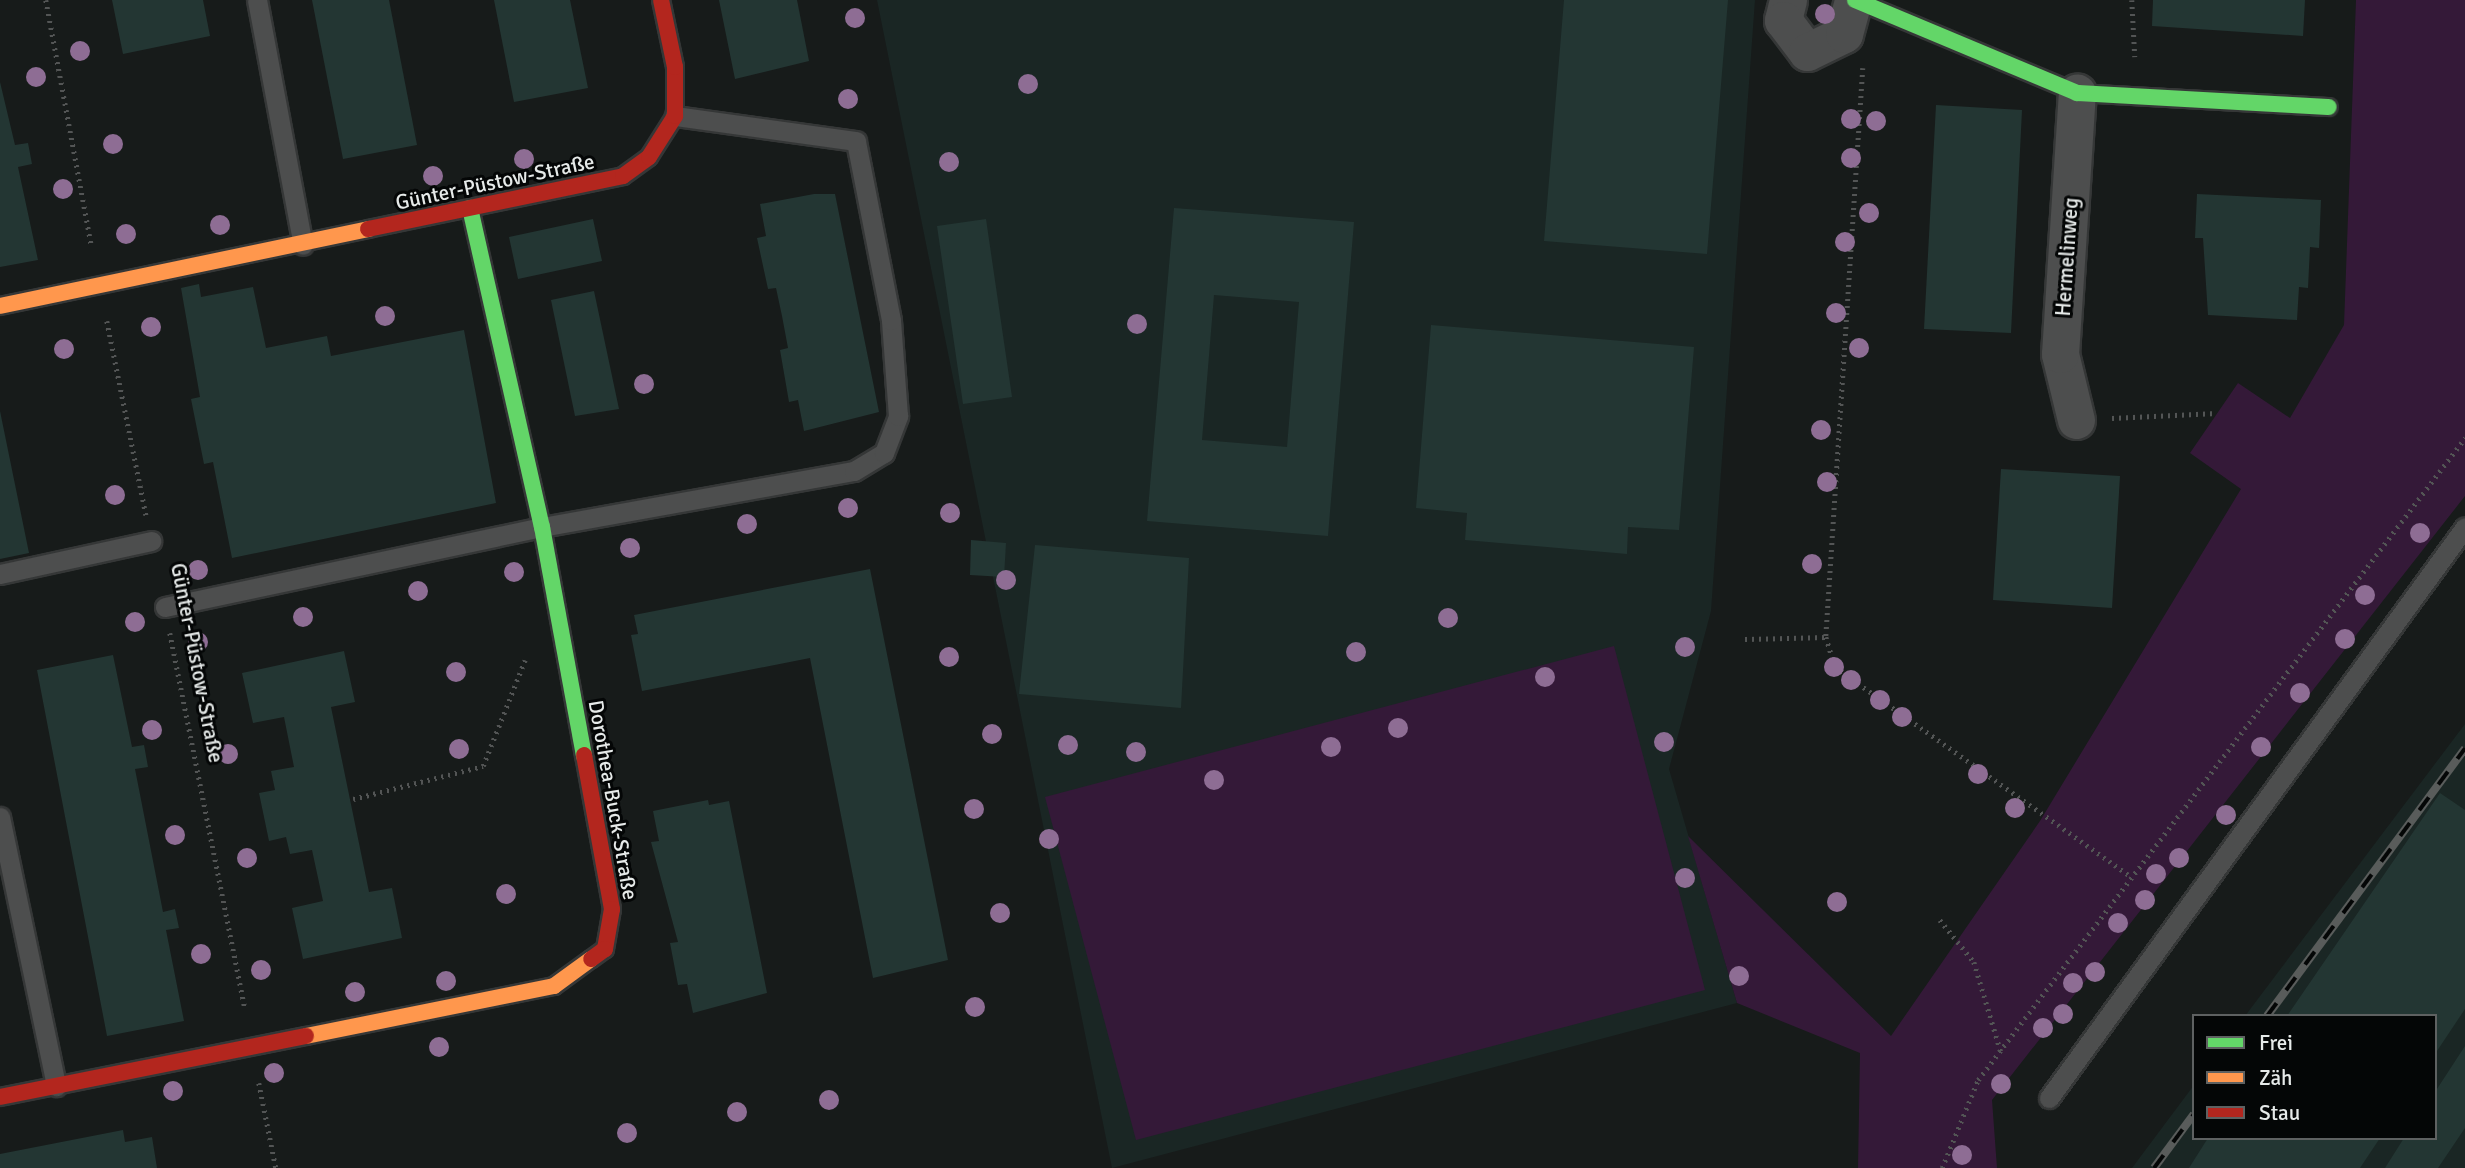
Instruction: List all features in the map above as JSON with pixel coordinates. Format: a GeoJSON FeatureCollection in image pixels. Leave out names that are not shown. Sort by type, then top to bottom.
{"type":"FeatureCollection","features":[{"type":"Feature","properties":{"kind":"street"},"geometry":{"type":"LineString","coordinates":[[661,0],[675,67],[675,116]]}},
{"type":"Feature","properties":{"kind":"street"},"geometry":{"type":"LineString","coordinates":[[1788,0],[1783,20],[1807,52],[1844,34],[1854,0],[2077,93],[2329,107]]}},
{"type":"Feature","properties":{"kind":"street","name":"Hermelinweg"},"geometry":{"type":"LineString","coordinates":[[2076,420],[2060,354],[2077,93]]}},
{"type":"Feature","properties":{"kind":"street","name":"Günter-Püstow-Straße"},"geometry":{"type":"LineString","coordinates":[[0,306],[303,246],[623,176],[649,157],[675,116]]}},
{"type":"Feature","properties":{"kind":"street","name":"Dorothea-Buck-Straße"},"geometry":{"type":"LineString","coordinates":[[0,1097],[554,986],[605,949],[612,909],[542,527],[470,208]]}},
{"type":"Feature","properties":{"kind":"lane"},"geometry":{"type":"LineString","coordinates":[[257,0],[303,246]]}},
{"type":"Feature","properties":{"kind":"lane"},"geometry":{"type":"LineString","coordinates":[[165,607],[542,527],[854,471],[884,453],[898,415],[891,320],[856,141],[675,116]]}},
{"type":"Feature","properties":{"kind":"lane"},"geometry":{"type":"LineString","coordinates":[[2049,1098],[2465,527]]}},
{"type":"Feature","properties":{"kind":"lane"},"geometry":{"type":"LineString","coordinates":[[0,574],[151,541]]}},
{"type":"Feature","properties":{"kind":"lane"},"geometry":{"type":"LineString","coordinates":[[0,817],[56,1086]]}},
{"type":"Feature","properties":{"kind":"path"},"geometry":{"type":"LineString","coordinates":[[46,0],[100,287]]}},
{"type":"Feature","properties":{"kind":"path"},"geometry":{"type":"LineString","coordinates":[[2129,96],[2138,36],[2132,0]]}},
{"type":"Feature","properties":{"kind":"path"},"geometry":{"type":"LineString","coordinates":[[1864,58],[1826,637],[1835,667],[2129,874]]}},
{"type":"Feature","properties":{"kind":"path","name":"Günter-Püstow-Straße"},"geometry":{"type":"LineString","coordinates":[[100,287],[151,541]]}},
{"type":"Feature","properties":{"kind":"path"},"geometry":{"type":"LineString","coordinates":[[2076,420],[2217,413]]}},
{"type":"Feature","properties":{"kind":"path"},"geometry":{"type":"LineString","coordinates":[[1942,1168],[1978,1080],[2002,1053],[2129,874],[2465,438]]}},
{"type":"Feature","properties":{"kind":"path","name":"Günter-Püstow-Straße"},"geometry":{"type":"LineString","coordinates":[[165,607],[276,1168]]}},
{"type":"Feature","properties":{"kind":"path"},"geometry":{"type":"LineString","coordinates":[[1745,639],[1826,637]]}},
{"type":"Feature","properties":{"kind":"path"},"geometry":{"type":"LineString","coordinates":[[353,799],[483,766],[529,651]]}},
{"type":"Feature","properties":{"kind":"path"},"geometry":{"type":"LineString","coordinates":[[1940,920],[1974,962],[2002,1053]]}},
{"type":"Feature","properties":{"kind":"shaded area"},"geometry":{"type":"Polygon","coordinates":[[[877,0],[1755,0],[1711,611],[1669,769],[1737,1003],[1112,1168],[877,0]]]}},
{"type":"Feature","properties":{"kind":"shaded area"},"geometry":{"type":"Polygon","coordinates":[[[2356,0],[2465,0],[2465,496],[1992,1100],[1997,1168],[1858,1168],[1860,1053],[1737,1003],[1688,836],[1891,1036],[2040,821],[2241,489],[2190,453],[2238,383],[2290,418],[2344,325],[2356,0]]]}},
{"type":"Feature","properties":{"kind":"shaded area"},"geometry":{"type":"Polygon","coordinates":[[[1614,646],[1705,990],[1136,1140],[1045,797],[1614,646]]]}},
{"type":"Feature","properties":{"kind":"shaded area"},"geometry":{"type":"Polygon","coordinates":[[[2465,724],[2465,1168],[2132,1168],[2192,1088],[2192,1140],[2437,1140],[2437,1014],[2247,1014],[2465,724]]]}},
{"type":"Feature","properties":{"kind":"building"},"geometry":{"type":"Polygon","coordinates":[[[112,0],[203,0],[210,36],[123,54],[112,0]]]}},
{"type":"Feature","properties":{"kind":"building"},"geometry":{"type":"Polygon","coordinates":[[[312,0],[389,0],[417,145],[343,159],[312,0]]]}},
{"type":"Feature","properties":{"kind":"building"},"geometry":{"type":"Polygon","coordinates":[[[494,0],[570,0],[588,88],[514,102],[494,0]]]}},
{"type":"Feature","properties":{"kind":"building"},"geometry":{"type":"Polygon","coordinates":[[[719,0],[797,0],[809,61],[735,79],[719,0]]]}},
{"type":"Feature","properties":{"kind":"building"},"geometry":{"type":"Polygon","coordinates":[[[1564,0],[1728,0],[1707,254],[1544,241],[1564,0]]]}},
{"type":"Feature","properties":{"kind":"building"},"geometry":{"type":"Polygon","coordinates":[[[2153,0],[2305,0],[2303,36],[2152,26],[2153,0]]]}},
{"type":"Feature","properties":{"kind":"building"},"geometry":{"type":"Polygon","coordinates":[[[0,82],[15,145],[28,143],[32,164],[18,167],[38,260],[0,267],[0,82]]]}},
{"type":"Feature","properties":{"kind":"building"},"geometry":{"type":"Polygon","coordinates":[[[1936,105],[2022,110],[2011,333],[1924,329],[1936,105]]]}},
{"type":"Feature","properties":{"kind":"building"},"geometry":{"type":"Polygon","coordinates":[[[814,194],[835,194],[879,412],[804,431],[798,400],[789,402],[780,350],[788,348],[782,316],[776,288],[768,289],[757,238],[766,236],[760,204],[814,194]]]}},
{"type":"Feature","properties":{"kind":"building"},"geometry":{"type":"Polygon","coordinates":[[[2197,194],[2321,200],[2319,248],[2310,247],[2308,288],[2299,287],[2297,320],[2208,315],[2203,238],[2195,238],[2197,194]]]}},
{"type":"Feature","properties":{"kind":"building"},"geometry":{"type":"Polygon","coordinates":[[[1174,208],[1354,222],[1328,536],[1147,521],[1174,208]],[[1214,295],[1202,440],[1287,447],[1299,302],[1214,295]]]}},
{"type":"Feature","properties":{"kind":"building"},"geometry":{"type":"Polygon","coordinates":[[[593,219],[602,261],[518,279],[509,237],[593,219]]]}},
{"type":"Feature","properties":{"kind":"building"},"geometry":{"type":"Polygon","coordinates":[[[986,219],[1012,397],[963,404],[937,226],[986,219]]]}},
{"type":"Feature","properties":{"kind":"building"},"geometry":{"type":"Polygon","coordinates":[[[199,284],[201,297],[253,287],[266,348],[327,336],[331,356],[464,330],[496,503],[232,558],[213,462],[204,464],[191,399],[200,397],[181,288],[199,284]]]}},
{"type":"Feature","properties":{"kind":"building"},"geometry":{"type":"Polygon","coordinates":[[[594,291],[619,409],[575,416],[551,300],[594,291]]]}},
{"type":"Feature","properties":{"kind":"building"},"geometry":{"type":"Polygon","coordinates":[[[1431,325],[1694,347],[1679,530],[1628,527],[1627,554],[1465,540],[1467,513],[1416,508],[1431,325]]]}},
{"type":"Feature","properties":{"kind":"building"},"geometry":{"type":"Polygon","coordinates":[[[0,411],[29,553],[0,559],[0,411]]]}},
{"type":"Feature","properties":{"kind":"building"},"geometry":{"type":"Polygon","coordinates":[[[2001,469],[2120,476],[2112,608],[1993,600],[2001,469]]]}},
{"type":"Feature","properties":{"kind":"building"},"geometry":{"type":"Polygon","coordinates":[[[971,540],[1006,543],[1004,577],[970,575],[971,540]]]}},
{"type":"Feature","properties":{"kind":"building"},"geometry":{"type":"Polygon","coordinates":[[[1035,545],[1189,558],[1181,708],[1019,694],[1035,545]]]}},
{"type":"Feature","properties":{"kind":"building"},"geometry":{"type":"Polygon","coordinates":[[[870,569],[948,960],[873,978],[810,658],[642,691],[631,635],[638,634],[634,615],[870,569]]]}},
{"type":"Feature","properties":{"kind":"building"},"geometry":{"type":"Polygon","coordinates":[[[344,651],[355,702],[331,707],[369,892],[392,888],[402,938],[303,959],[292,908],[323,901],[312,850],[290,854],[286,837],[269,841],[259,793],[275,790],[271,771],[294,767],[284,717],[253,723],[242,673],[344,651]]]}},
{"type":"Feature","properties":{"kind":"building"},"geometry":{"type":"Polygon","coordinates":[[[113,655],[132,747],[144,745],[148,767],[135,769],[163,912],[175,909],[179,928],[166,930],[184,1021],[107,1036],[37,670],[113,655]]]}},
{"type":"Feature","properties":{"kind":"building"},"geometry":{"type":"Polygon","coordinates":[[[2440,793],[2465,810],[2465,1009],[2437,1051],[2437,1014],[2288,1014],[2440,793]]]}},
{"type":"Feature","properties":{"kind":"building"},"geometry":{"type":"Polygon","coordinates":[[[708,800],[709,805],[729,801],[767,993],[693,1013],[687,984],[678,985],[670,943],[678,942],[651,842],[659,841],[653,811],[708,800]]]}},
{"type":"Feature","properties":{"kind":"building"},"geometry":{"type":"Polygon","coordinates":[[[2465,1046],[2465,1128],[2438,1168],[2385,1168],[2403,1140],[2437,1140],[2437,1089],[2465,1046]]]}},
{"type":"Feature","properties":{"kind":"building"},"geometry":{"type":"Polygon","coordinates":[[[123,1130],[125,1142],[152,1137],[157,1168],[0,1168],[0,1154],[123,1130]]]}},
{"type":"Feature","properties":{"kind":"building"},"geometry":{"type":"Polygon","coordinates":[[[2207,1140],[2379,1140],[2360,1168],[2189,1168],[2207,1140]]]}},
{"type":"Feature","properties":{"kind":"railway"},"geometry":{"type":"LineString","coordinates":[[2268,1014],[2465,748]]}},
{"type":"Feature","properties":{"kind":"railway"},"geometry":{"type":"LineString","coordinates":[[2154,1168],[2192,1117]]}},
{"type":"Feature","properties":{"kind":"traffic: fast"},"geometry":{"type":"LineString","coordinates":[[1855,0],[2077,93],[2329,107]]}},
{"type":"Feature","properties":{"kind":"traffic: fast"},"geometry":{"type":"LineString","coordinates":[[470,208],[542,527],[584,755]]}},
{"type":"Feature","properties":{"kind":"traffic: slow"},"geometry":{"type":"LineString","coordinates":[[0,306],[368,229]]}},
{"type":"Feature","properties":{"kind":"traffic: slow"},"geometry":{"type":"LineString","coordinates":[[306,1036],[554,986],[591,959]]}},
{"type":"Feature","properties":{"kind":"traffic: jam"},"geometry":{"type":"LineString","coordinates":[[368,229],[623,176],[649,157],[675,116],[675,67],[661,0]]}},
{"type":"Feature","properties":{"kind":"traffic: jam"},"geometry":{"type":"LineString","coordinates":[[584,755],[612,909],[605,949],[591,959]]}},
{"type":"Feature","properties":{"kind":"traffic: jam"},"geometry":{"type":"LineString","coordinates":[[0,1097],[306,1036]]}}]}
